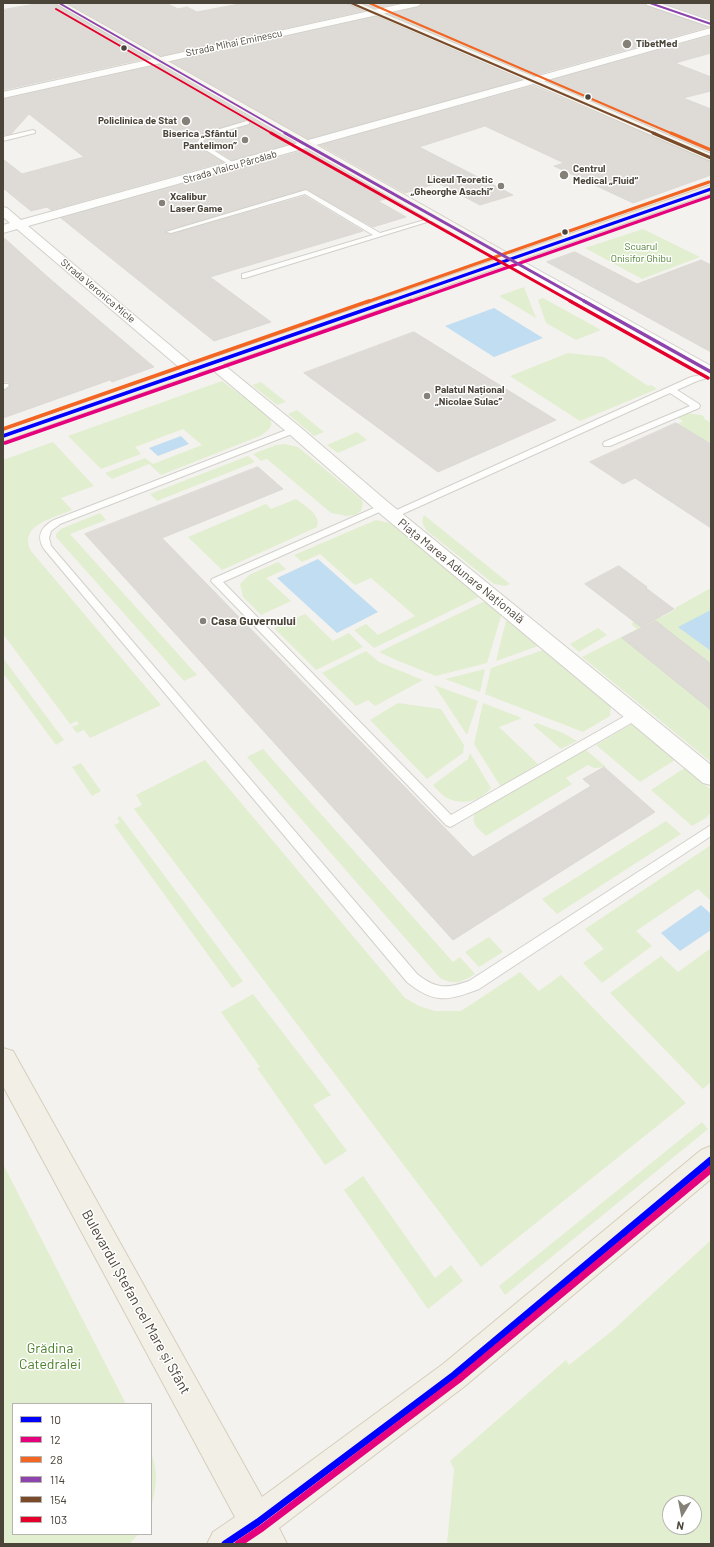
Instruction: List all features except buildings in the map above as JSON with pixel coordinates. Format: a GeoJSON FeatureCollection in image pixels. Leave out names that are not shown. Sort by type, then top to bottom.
{"type":"FeatureCollection","features":[{"type":"Feature","properties":{"kind":"main road"},"geometry":{"type":"LineString","coordinates":[[3,436],[711,189]]}},
{"type":"Feature","properties":{"kind":"main road","name":"Bulevardul Ștefan cel Mare și Sfânt"},"geometry":{"type":"LineString","coordinates":[[3,1060],[264,1533]]}},
{"type":"Feature","properties":{"kind":"main road"},"geometry":{"type":"LineString","coordinates":[[225,1544],[264,1533],[711,1160]]}},
{"type":"Feature","properties":{"kind":"street"},"geometry":{"type":"LineString","coordinates":[[59,3],[711,374]]}},
{"type":"Feature","properties":{"kind":"street"},"geometry":{"type":"LineString","coordinates":[[351,3],[533,80],[711,158]]}},
{"type":"Feature","properties":{"kind":"street","name":"Strada Mihai Eminescu"},"geometry":{"type":"LineString","coordinates":[[3,95],[418,3]]}},
{"type":"Feature","properties":{"kind":"street"},"geometry":{"type":"LineString","coordinates":[[650,3],[711,24]]}},
{"type":"Feature","properties":{"kind":"street","name":"Strada Vlaicu Pârcălab"},"geometry":{"type":"LineString","coordinates":[[3,229],[308,146],[533,80],[711,31]]}},
{"type":"Feature","properties":{"kind":"street","name":"Strada Veronica Micle"},"geometry":{"type":"LineString","coordinates":[[3,211],[192,370]]}},
{"type":"Feature","properties":{"kind":"street","name":"Piața Marea Adunare Națională"},"geometry":{"type":"LineString","coordinates":[[213,363],[388,511],[711,777]]}},
{"type":"Feature","properties":{"kind":"lane"},"geometry":{"type":"LineString","coordinates":[[234,166],[199,144],[205,135],[247,123]]}},
{"type":"Feature","properties":{"kind":"lane"},"geometry":{"type":"LineString","coordinates":[[3,139],[33,132]]}},
{"type":"Feature","properties":{"kind":"lane"},"geometry":{"type":"LineString","coordinates":[[169,232],[306,192],[378,235]]}},
{"type":"Feature","properties":{"kind":"lane"},"geometry":{"type":"LineString","coordinates":[[246,276],[436,218]]}},
{"type":"Feature","properties":{"kind":"lane"},"geometry":{"type":"LineString","coordinates":[[636,716],[450,822],[216,581],[388,511],[694,379],[711,374]]}},
{"type":"Feature","properties":{"kind":"lane"},"geometry":{"type":"LineString","coordinates":[[607,444],[696,406],[671,390]]}},
{"type":"Feature","properties":{"kind":"lane"},"geometry":{"type":"LineString","coordinates":[[294,430],[57,522],[46,529],[43,538],[47,547],[412,978],[432,993],[444,994],[456,992],[474,985],[711,830]]}},
{"type":"Feature","properties":{"kind":"green space"},"geometry":{"type":"Polygon","coordinates":[[[711,180],[711,183],[630,212],[626,210],[653,200],[659,200],[657,199],[703,183],[705,184],[711,180]]]}},
{"type":"Feature","properties":{"kind":"green space"},"geometry":{"type":"Polygon","coordinates":[[[711,195],[711,198],[709,197],[693,204],[691,203],[686,205],[687,206],[660,214],[661,216],[645,221],[643,220],[637,224],[634,222],[711,195]]]}},
{"type":"Feature","properties":{"kind":"green space"},"geometry":{"type":"Polygon","coordinates":[[[625,225],[628,227],[613,232],[611,231],[606,234],[607,235],[591,239],[561,251],[559,250],[540,259],[537,257],[625,225]]]}},
{"type":"Feature","properties":{"kind":"green space","name":"Scuarul Onisifor Ghibu"},"geometry":{"type":"Polygon","coordinates":[[[643,229],[700,257],[642,279],[585,248],[643,229]]]}},
{"type":"Feature","properties":{"kind":"green space"},"geometry":{"type":"Polygon","coordinates":[[[524,287],[536,318],[499,296],[524,287]]]}},
{"type":"Feature","properties":{"kind":"green space"},"geometry":{"type":"Polygon","coordinates":[[[543,298],[601,330],[576,340],[546,323],[538,300],[543,298]]]}},
{"type":"Feature","properties":{"kind":"green space"},"geometry":{"type":"Polygon","coordinates":[[[568,353],[604,357],[648,386],[651,385],[657,389],[580,421],[510,376],[568,353]]]}},
{"type":"Feature","properties":{"kind":"green space"},"geometry":{"type":"Polygon","coordinates":[[[222,381],[266,414],[271,421],[271,426],[260,436],[161,475],[149,464],[112,479],[105,473],[145,458],[153,464],[202,445],[183,429],[135,447],[141,454],[101,469],[68,436],[222,381]]]}},
{"type":"Feature","properties":{"kind":"green space"},"geometry":{"type":"Polygon","coordinates":[[[261,382],[286,402],[277,405],[252,385],[261,382]]]}},
{"type":"Feature","properties":{"kind":"green space"},"geometry":{"type":"Polygon","coordinates":[[[297,410],[324,432],[314,436],[288,414],[297,410]]]}},
{"type":"Feature","properties":{"kind":"green space"},"geometry":{"type":"Polygon","coordinates":[[[685,413],[701,415],[711,423],[711,441],[708,442],[678,424],[683,421],[677,417],[685,413]]]}},
{"type":"Feature","properties":{"kind":"green space"},"geometry":{"type":"Polygon","coordinates":[[[357,432],[367,440],[338,453],[327,445],[357,432]]]}},
{"type":"Feature","properties":{"kind":"green space"},"geometry":{"type":"Polygon","coordinates":[[[53,442],[94,486],[61,498],[72,510],[40,524],[34,529],[29,535],[28,542],[31,551],[161,705],[90,738],[84,730],[77,733],[72,727],[79,724],[77,721],[70,724],[3,634],[3,460],[53,442]]]}},
{"type":"Feature","properties":{"kind":"green space"},"geometry":{"type":"Polygon","coordinates":[[[285,444],[298,447],[361,499],[363,503],[361,511],[355,515],[347,516],[331,513],[267,459],[261,461],[253,454],[276,445],[285,444]]]}},
{"type":"Feature","properties":{"kind":"green space"},"geometry":{"type":"Polygon","coordinates":[[[248,456],[255,462],[157,501],[150,494],[248,456]]]}},
{"type":"Feature","properties":{"kind":"green space"},"geometry":{"type":"Polygon","coordinates":[[[296,499],[315,514],[318,523],[317,527],[222,570],[188,537],[266,504],[271,509],[296,499]]]}},
{"type":"Feature","properties":{"kind":"green space"},"geometry":{"type":"Polygon","coordinates":[[[100,513],[106,520],[70,534],[197,675],[184,681],[56,537],[56,534],[61,529],[100,513]]]}},
{"type":"Feature","properties":{"kind":"green space"},"geometry":{"type":"Polygon","coordinates":[[[424,515],[510,584],[505,586],[494,584],[427,531],[423,523],[424,515]]]}},
{"type":"Feature","properties":{"kind":"green space"},"geometry":{"type":"Polygon","coordinates":[[[376,520],[390,523],[481,596],[374,648],[354,630],[366,624],[378,635],[415,616],[371,578],[355,585],[320,554],[302,562],[294,555],[376,520]]]}},
{"type":"Feature","properties":{"kind":"green space"},"geometry":{"type":"Polygon","coordinates":[[[278,562],[286,569],[266,578],[291,601],[261,615],[243,597],[240,584],[249,575],[278,562]]]}},
{"type":"Feature","properties":{"kind":"green space"},"geometry":{"type":"Polygon","coordinates":[[[711,588],[711,762],[582,657],[637,629],[631,624],[635,621],[648,615],[655,620],[660,616],[662,617],[711,588]]]}},
{"type":"Feature","properties":{"kind":"green space"},"geometry":{"type":"Polygon","coordinates":[[[487,600],[502,613],[487,663],[436,676],[379,652],[487,600]]]}},
{"type":"Feature","properties":{"kind":"green space"},"geometry":{"type":"Polygon","coordinates":[[[305,614],[333,641],[349,633],[363,647],[316,670],[274,628],[305,614]]]}},
{"type":"Feature","properties":{"kind":"green space"},"geometry":{"type":"Polygon","coordinates":[[[507,617],[541,645],[496,661],[507,617]]]}},
{"type":"Feature","properties":{"kind":"green space"},"geometry":{"type":"Polygon","coordinates":[[[598,628],[607,635],[579,652],[570,644],[598,628]]]}},
{"type":"Feature","properties":{"kind":"green space"},"geometry":{"type":"Polygon","coordinates":[[[546,649],[611,705],[610,716],[583,732],[485,694],[491,668],[546,649]]]}},
{"type":"Feature","properties":{"kind":"green space"},"geometry":{"type":"Polygon","coordinates":[[[366,651],[379,662],[423,680],[375,706],[368,700],[356,706],[322,673],[366,651]]]}},
{"type":"Feature","properties":{"kind":"green space"},"geometry":{"type":"Polygon","coordinates":[[[3,658],[64,740],[56,745],[3,673],[3,658]]]}},
{"type":"Feature","properties":{"kind":"green space"},"geometry":{"type":"Polygon","coordinates":[[[485,669],[480,692],[445,679],[485,669]]]}},
{"type":"Feature","properties":{"kind":"green space"},"geometry":{"type":"Polygon","coordinates":[[[434,685],[478,701],[467,735],[434,685]]]}},
{"type":"Feature","properties":{"kind":"green space"},"geometry":{"type":"Polygon","coordinates":[[[398,703],[441,709],[464,745],[463,753],[427,779],[370,720],[398,703]]]}},
{"type":"Feature","properties":{"kind":"green space"},"geometry":{"type":"Polygon","coordinates":[[[483,703],[522,718],[499,727],[538,764],[501,787],[474,744],[483,703]]]}},
{"type":"Feature","properties":{"kind":"green space"},"geometry":{"type":"Polygon","coordinates":[[[635,722],[678,758],[640,782],[596,745],[635,722]]]}},
{"type":"Feature","properties":{"kind":"green space"},"geometry":{"type":"Polygon","coordinates":[[[537,723],[563,733],[577,741],[561,749],[533,725],[537,723]]]}},
{"type":"Feature","properties":{"kind":"green space"},"geometry":{"type":"Polygon","coordinates":[[[263,749],[453,962],[460,957],[475,974],[458,982],[450,982],[440,978],[247,757],[263,749]]]}},
{"type":"Feature","properties":{"kind":"green space"},"geometry":{"type":"Polygon","coordinates":[[[585,749],[606,767],[594,768],[588,765],[566,778],[572,784],[486,836],[476,826],[474,823],[475,813],[585,749]]]}},
{"type":"Feature","properties":{"kind":"green space"},"geometry":{"type":"Polygon","coordinates":[[[470,753],[491,788],[482,796],[471,801],[459,802],[447,798],[433,785],[468,759],[470,753]]]}},
{"type":"Feature","properties":{"kind":"green space"},"geometry":{"type":"Polygon","coordinates":[[[205,760],[405,998],[419,1006],[435,1011],[461,1011],[520,972],[539,991],[561,975],[686,1103],[481,1267],[134,809],[142,805],[136,795],[205,760]]]}},
{"type":"Feature","properties":{"kind":"green space"},"geometry":{"type":"Polygon","coordinates":[[[81,763],[101,791],[92,796],[72,767],[81,763]]]}},
{"type":"Feature","properties":{"kind":"green space"},"geometry":{"type":"Polygon","coordinates":[[[686,767],[711,790],[711,812],[706,818],[692,826],[651,790],[686,767]]]}},
{"type":"Feature","properties":{"kind":"green space"},"geometry":{"type":"Polygon","coordinates":[[[120,816],[243,981],[232,988],[114,825],[120,822],[117,818],[120,816]]]}},
{"type":"Feature","properties":{"kind":"green space"},"geometry":{"type":"Polygon","coordinates":[[[666,821],[681,834],[557,914],[542,899],[666,821]]]}},
{"type":"Feature","properties":{"kind":"green space"},"geometry":{"type":"Polygon","coordinates":[[[711,845],[711,901],[698,889],[636,931],[652,946],[602,983],[583,963],[604,949],[585,929],[711,845]]]}},
{"type":"Feature","properties":{"kind":"green space"},"geometry":{"type":"Polygon","coordinates":[[[489,937],[503,952],[479,967],[465,952],[489,937]]]}},
{"type":"Feature","properties":{"kind":"green space"},"geometry":{"type":"Polygon","coordinates":[[[711,948],[711,1082],[703,1089],[610,993],[661,956],[678,972],[711,948]]]}},
{"type":"Feature","properties":{"kind":"green space"},"geometry":{"type":"Polygon","coordinates":[[[253,994],[331,1095],[313,1105],[347,1151],[325,1165],[257,1068],[260,1067],[221,1012],[253,994]]]}},
{"type":"Feature","properties":{"kind":"green space"},"geometry":{"type":"Polygon","coordinates":[[[702,1122],[708,1129],[505,1295],[499,1286],[702,1122]]]}},
{"type":"Feature","properties":{"kind":"green space","name":"Grădina Catedralei"},"geometry":{"type":"Polygon","coordinates":[[[3,1164],[125,1403],[12,1403],[12,1535],[138,1535],[129,1544],[3,1544],[3,1164]]]}},
{"type":"Feature","properties":{"kind":"green space"},"geometry":{"type":"Polygon","coordinates":[[[363,1176],[435,1278],[451,1265],[463,1281],[428,1309],[344,1190],[363,1176]]]}},
{"type":"Feature","properties":{"kind":"green space"},"geometry":{"type":"Polygon","coordinates":[[[711,1240],[711,1544],[447,1544],[454,1469],[450,1461],[566,1360],[569,1365],[612,1331],[711,1240]]]}},
{"type":"Feature","properties":{"kind":"green space"},"geometry":{"type":"Polygon","coordinates":[[[152,1455],[156,1474],[152,1503],[152,1455]]]}},
{"type":"Feature","properties":{"kind":"water"},"geometry":{"type":"Polygon","coordinates":[[[494,308],[543,338],[494,357],[445,326],[494,308]]]}},
{"type":"Feature","properties":{"kind":"water"},"geometry":{"type":"Polygon","coordinates":[[[181,436],[189,444],[158,456],[149,448],[181,436]]]}},
{"type":"Feature","properties":{"kind":"water"},"geometry":{"type":"Polygon","coordinates":[[[318,559],[378,612],[337,633],[277,578],[318,559]]]}},
{"type":"Feature","properties":{"kind":"water"},"geometry":{"type":"Polygon","coordinates":[[[711,610],[711,651],[678,627],[711,610]]]}},
{"type":"Feature","properties":{"kind":"water"},"geometry":{"type":"Polygon","coordinates":[[[701,905],[711,914],[711,930],[680,951],[661,933],[701,905]]]}},
{"type":"Feature","properties":{"kind":"transit line","name":"114"},"geometry":{"type":"LineString","coordinates":[[59,3],[308,146],[711,372]]}},
{"type":"Feature","properties":{"kind":"transit line","name":"154"},"geometry":{"type":"LineString","coordinates":[[351,3],[533,80],[711,158]]}},
{"type":"Feature","properties":{"kind":"transit line","name":"28"},"geometry":{"type":"LineString","coordinates":[[369,3],[711,150]]}},
{"type":"Feature","properties":{"kind":"transit line","name":"114"},"geometry":{"type":"LineString","coordinates":[[650,3],[711,24]]}},
{"type":"Feature","properties":{"kind":"transit line","name":"103"},"geometry":{"type":"LineString","coordinates":[[56,9],[305,152],[708,378]]}},
{"type":"Feature","properties":{"kind":"transit line","name":"28"},"geometry":{"type":"LineString","coordinates":[[3,429],[709,182]]}},
{"type":"Feature","properties":{"kind":"transit line","name":"10"},"geometry":{"type":"LineString","coordinates":[[3,436],[711,189]]}},
{"type":"Feature","properties":{"kind":"transit line","name":"12"},"geometry":{"type":"LineString","coordinates":[[5,443],[711,196]]}},
{"type":"Feature","properties":{"kind":"transit line","name":"10"},"geometry":{"type":"LineString","coordinates":[[225,1544],[258,1522],[454,1375],[711,1160]]}},
{"type":"Feature","properties":{"kind":"transit line","name":"12"},"geometry":{"type":"LineString","coordinates":[[238,1544],[262,1528],[458,1380],[711,1169]]}},
{"type":"Feature","properties":{"kind":"place","name":"TibetMed"},"geometry":{"type":"Point","coordinates":[627,44]}},
{"type":"Feature","properties":{"kind":"place","name":"Policlinica de Stat"},"geometry":{"type":"Point","coordinates":[186,121]}},
{"type":"Feature","properties":{"kind":"place","name":"Biserica „Sfântul Pantelimon”"},"geometry":{"type":"Point","coordinates":[245,140]}},
{"type":"Feature","properties":{"kind":"place","name":"Centrul Medical „Fluid“"},"geometry":{"type":"Point","coordinates":[564,175]}},
{"type":"Feature","properties":{"kind":"place","name":"Liceul Teoretic „Gheorghe Asachi”"},"geometry":{"type":"Point","coordinates":[501,186]}},
{"type":"Feature","properties":{"kind":"place","name":"Xcalibur Laser Game"},"geometry":{"type":"Point","coordinates":[162,203]}},
{"type":"Feature","properties":{"kind":"place","name":"Palatul Național „Nicolae Sulac”"},"geometry":{"type":"Point","coordinates":[427,396]}},
{"type":"Feature","properties":{"kind":"place","name":"Casa Guvernului"},"geometry":{"type":"Point","coordinates":[203,621]}}]}
